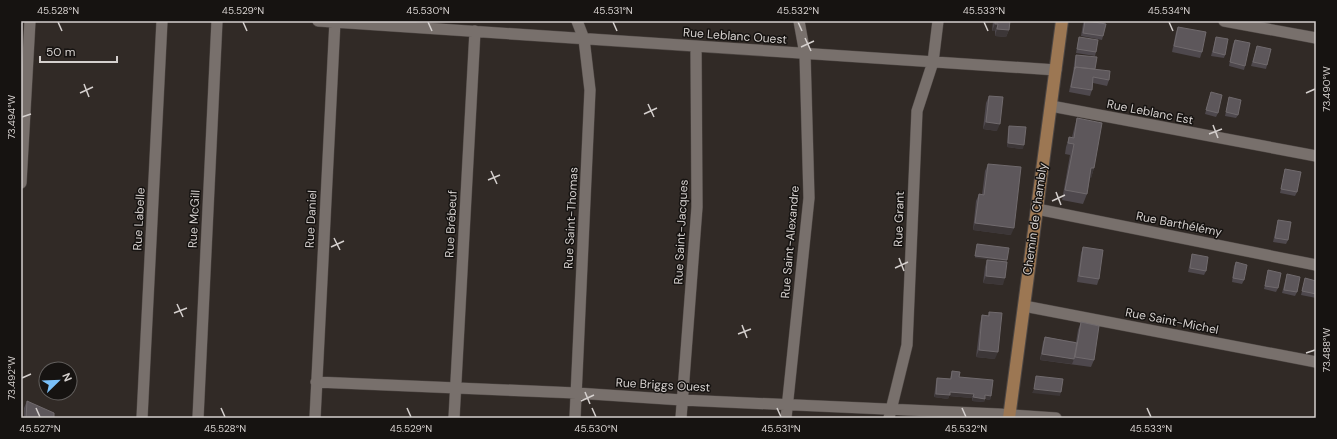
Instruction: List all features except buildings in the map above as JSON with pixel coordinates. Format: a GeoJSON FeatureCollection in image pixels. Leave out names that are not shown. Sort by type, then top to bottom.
{"type":"FeatureCollection","features":[{"type":"Feature","properties":{"kind":"main road","name":"Chemin de Chambly"},"geometry":{"type":"LineString","coordinates":[[1009,416],[1062,21]]}},
{"type":"Feature","properties":{"kind":"street"},"geometry":{"type":"LineString","coordinates":[[21,183],[30,21]]}},
{"type":"Feature","properties":{"kind":"street","name":"Rue Labelle"},"geometry":{"type":"LineString","coordinates":[[142,418],[162,21]]}},
{"type":"Feature","properties":{"kind":"street","name":"Rue McGill"},"geometry":{"type":"LineString","coordinates":[[198,418],[217,21]]}},
{"type":"Feature","properties":{"kind":"street","name":"Rue Leblanc Ouest"},"geometry":{"type":"LineString","coordinates":[[318,21],[1056,70]]}},
{"type":"Feature","properties":{"kind":"street","name":"Rue Saint-Thomas"},"geometry":{"type":"LineString","coordinates":[[575,418],[590,90],[584,39],[578,21]]}},
{"type":"Feature","properties":{"kind":"street","name":"Rue Saint-Alexandre"},"geometry":{"type":"LineString","coordinates":[[786,418],[809,198],[805,54],[799,21]]}},
{"type":"Feature","properties":{"kind":"street","name":"Rue Grant"},"geometry":{"type":"LineString","coordinates":[[889,414],[907,345],[917,111],[933,62],[938,21]]}},
{"type":"Feature","properties":{"kind":"street"},"geometry":{"type":"LineString","coordinates":[[1224,21],[1316,38]]}},
{"type":"Feature","properties":{"kind":"street","name":"Rue Daniel"},"geometry":{"type":"LineString","coordinates":[[314,418],[335,22]]}},
{"type":"Feature","properties":{"kind":"street","name":"Rue Brébeuf"},"geometry":{"type":"LineString","coordinates":[[454,418],[475,31]]}},
{"type":"Feature","properties":{"kind":"street","name":"Rue Saint-Jacques"},"geometry":{"type":"LineString","coordinates":[[682,418],[682,400],[697,207],[696,46]]}},
{"type":"Feature","properties":{"kind":"street","name":"Rue Leblanc Est"},"geometry":{"type":"LineString","coordinates":[[1051,106],[1316,156]]}},
{"type":"Feature","properties":{"kind":"street","name":"Rue Barthélémy"},"geometry":{"type":"LineString","coordinates":[[1037,209],[1316,265]]}},
{"type":"Feature","properties":{"kind":"street","name":"Rue Saint-Michel"},"geometry":{"type":"LineString","coordinates":[[1024,306],[1316,362]]}},
{"type":"Feature","properties":{"kind":"street","name":"Rue Briggs Ouest"},"geometry":{"type":"LineString","coordinates":[[316,382],[787,404],[889,414],[1056,418]]}}]}
